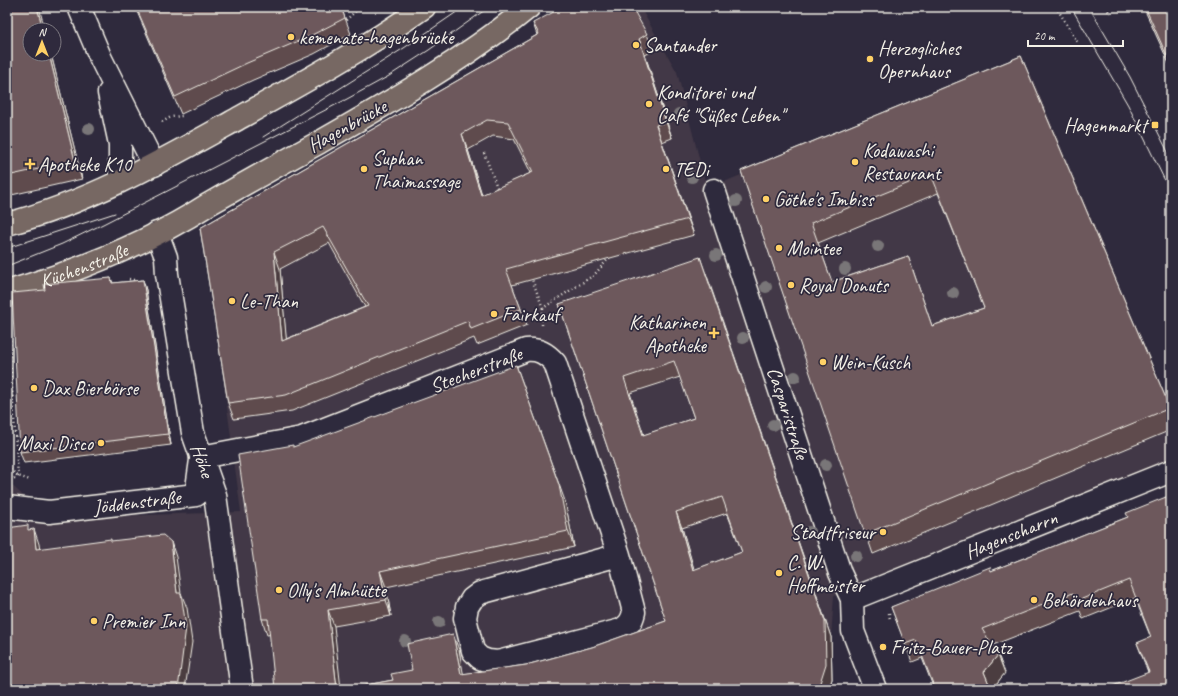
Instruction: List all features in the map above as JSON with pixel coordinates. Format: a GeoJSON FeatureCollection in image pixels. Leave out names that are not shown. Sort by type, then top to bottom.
{"type":"FeatureCollection","features":[{"type":"Feature","properties":{"kind":"main road"},"geometry":{"type":"LineString","coordinates":[[7,224],[64,206],[154,165],[306,82],[381,37],[424,7]]}},
{"type":"Feature","properties":{"kind":"main road","name":"Hagenbrücke"},"geometry":{"type":"LineString","coordinates":[[158,233],[386,104],[477,47],[529,7]]}},
{"type":"Feature","properties":{"kind":"main road","name":"Küchenstraße"},"geometry":{"type":"LineString","coordinates":[[7,292],[66,273],[108,257],[158,233]]}},
{"type":"Feature","properties":{"kind":"street"},"geometry":{"type":"LineString","coordinates":[[79,7],[100,59],[154,165]]}},
{"type":"Feature","properties":{"kind":"street"},"geometry":{"type":"LineString","coordinates":[[100,59],[109,90],[120,144],[120,181]]}},
{"type":"Feature","properties":{"kind":"street","name":"Casparistraße"},"geometry":{"type":"LineString","coordinates":[[714,190],[840,573],[852,599],[853,631],[875,689]]}},
{"type":"Feature","properties":{"kind":"street","name":"Höhe"},"geometry":{"type":"LineString","coordinates":[[158,233],[166,257],[167,274],[193,433],[215,495],[242,689]]}},
{"type":"Feature","properties":{"kind":"street","name":"Stecherstraße"},"geometry":{"type":"LineString","coordinates":[[201,457],[302,438],[526,350],[541,351],[548,355],[555,363],[619,555],[634,612],[628,626],[621,630],[498,662],[480,658],[473,651],[465,618],[467,607],[472,599],[480,593],[619,555]]}},
{"type":"Feature","properties":{"kind":"street","name":"Jöddenstraße"},"geometry":{"type":"LineString","coordinates":[[7,507],[49,512],[196,495],[201,457]]}},
{"type":"Feature","properties":{"kind":"street","name":"Hagenscharrn"},"geometry":{"type":"LineString","coordinates":[[852,599],[1171,471]]}},
{"type":"Feature","properties":{"kind":"path"},"geometry":{"type":"LineString","coordinates":[[346,20],[360,7]]}},
{"type":"Feature","properties":{"kind":"path"},"geometry":{"type":"LineString","coordinates":[[1106,7],[1110,14]]}},
{"type":"Feature","properties":{"kind":"path"},"geometry":{"type":"LineString","coordinates":[[1058,10],[1078,44]]}},
{"type":"Feature","properties":{"kind":"path"},"geometry":{"type":"LineString","coordinates":[[171,117],[186,115]]}},
{"type":"Feature","properties":{"kind":"path"},"geometry":{"type":"LineString","coordinates":[[484,153],[498,190]]}},
{"type":"Feature","properties":{"kind":"path"},"geometry":{"type":"LineString","coordinates":[[543,308],[594,275],[614,252]]}},
{"type":"Feature","properties":{"kind":"path"},"geometry":{"type":"LineString","coordinates":[[529,271],[543,308],[541,351]]}},
{"type":"Feature","properties":{"kind":"path"},"geometry":{"type":"LineString","coordinates":[[10,317],[10,359],[18,476]]}},
{"type":"Feature","properties":{"kind":"path"},"geometry":{"type":"LineString","coordinates":[[7,467],[18,476],[31,481]]}},
{"type":"Feature","properties":{"kind":"path"},"geometry":{"type":"LineString","coordinates":[[7,483],[18,476]]}},
{"type":"Feature","properties":{"kind":"shaded area"},"geometry":{"type":"Polygon","coordinates":[[[596,7],[640,7],[677,72],[707,189],[1016,62],[1031,75],[1171,408],[1171,462],[834,596],[831,637],[832,679],[829,689],[7,689],[7,481],[48,518],[241,512],[205,242],[596,7]]]}},
{"type":"Feature","properties":{"kind":"building"},"geometry":{"type":"Polygon","coordinates":[[[7,7],[37,7],[41,22],[22,22],[22,62],[51,62],[75,161],[7,176],[7,7]]]}},
{"type":"Feature","properties":{"kind":"building"},"geometry":{"type":"Polygon","coordinates":[[[136,7],[341,7],[345,18],[308,37],[247,63],[175,97],[136,7]]]}},
{"type":"Feature","properties":{"kind":"building"},"geometry":{"type":"Polygon","coordinates":[[[563,7],[632,7],[647,34],[639,39],[666,122],[656,125],[688,219],[506,269],[521,309],[471,329],[468,321],[286,395],[228,403],[200,228],[539,34],[533,23],[563,7]],[[487,120],[462,134],[481,195],[533,172],[508,122],[487,120]],[[323,227],[274,252],[282,341],[368,306],[323,227]]]}},
{"type":"Feature","properties":{"kind":"building"},"geometry":{"type":"Polygon","coordinates":[[[1145,7],[1171,7],[1171,65],[1145,7]]]}},
{"type":"Feature","properties":{"kind":"building"},"geometry":{"type":"Polygon","coordinates":[[[1021,56],[1170,408],[865,534],[741,171],[1021,56]],[[931,174],[811,223],[832,282],[908,256],[932,326],[984,308],[931,174]]]}},
{"type":"Feature","properties":{"kind":"building"},"geometry":{"type":"Polygon","coordinates":[[[700,257],[825,621],[826,664],[818,689],[345,689],[393,680],[391,674],[412,670],[407,644],[453,634],[461,674],[526,665],[592,647],[666,621],[559,304],[700,257]],[[674,361],[624,378],[643,435],[694,418],[674,361]],[[722,497],[676,512],[693,570],[742,552],[722,497]]]}},
{"type":"Feature","properties":{"kind":"building"},"geometry":{"type":"Polygon","coordinates":[[[111,278],[112,283],[143,280],[168,434],[20,452],[12,293],[45,290],[44,284],[111,278]]]}},
{"type":"Feature","properties":{"kind":"building"},"geometry":{"type":"Polygon","coordinates":[[[516,365],[559,485],[568,531],[380,571],[386,600],[328,610],[337,689],[275,689],[268,619],[262,619],[238,455],[293,445],[293,447],[516,365]]]}},
{"type":"Feature","properties":{"kind":"building","name":"Behördenhaus"},"geometry":{"type":"Polygon","coordinates":[[[1171,495],[1171,689],[1105,689],[1149,672],[1137,643],[1151,637],[1129,580],[1077,601],[1073,593],[982,629],[998,655],[984,672],[991,689],[935,689],[916,640],[905,644],[891,607],[990,567],[991,571],[1128,517],[1126,513],[1171,495]]]}},
{"type":"Feature","properties":{"kind":"building"},"geometry":{"type":"Polygon","coordinates":[[[28,525],[28,530],[34,529],[36,549],[111,539],[111,541],[163,535],[171,542],[177,593],[181,593],[186,627],[178,689],[7,689],[7,528],[28,525]]]}},
{"type":"Feature","properties":{"kind":"tram line"},"geometry":{"type":"LineString","coordinates":[[263,137],[404,48],[464,7]]}},
{"type":"Feature","properties":{"kind":"tram line"},"geometry":{"type":"LineString","coordinates":[[7,266],[62,244],[103,224],[347,99],[389,76],[429,50],[489,7]]}},
{"type":"Feature","properties":{"kind":"tram line"},"geometry":{"type":"LineString","coordinates":[[1071,7],[1128,105],[1171,193]]}},
{"type":"Feature","properties":{"kind":"tram line"},"geometry":{"type":"LineString","coordinates":[[1089,7],[1130,77],[1171,158]]}},
{"type":"Feature","properties":{"kind":"tram line"},"geometry":{"type":"LineString","coordinates":[[7,248],[115,213]]}},
{"type":"Feature","properties":{"kind":"place","name":"kemenate-hagenbrücke"},"geometry":{"type":"Point","coordinates":[291,37]}},
{"type":"Feature","properties":{"kind":"place","name":"Santander"},"geometry":{"type":"Point","coordinates":[636,45]}},
{"type":"Feature","properties":{"kind":"place","name":"Herzogliches Opernhaus"},"geometry":{"type":"Point","coordinates":[870,59]}},
{"type":"Feature","properties":{"kind":"place","name":"Konditorei und Café \"Süßes Leben\""},"geometry":{"type":"Point","coordinates":[649,104]}},
{"type":"Feature","properties":{"kind":"place","name":"Hagenmarkt"},"geometry":{"type":"Point","coordinates":[1155,125]}},
{"type":"Feature","properties":{"kind":"place","name":"Kodawashi Restaurant"},"geometry":{"type":"Point","coordinates":[855,162]}},
{"type":"Feature","properties":{"kind":"place","name":"Apotheke K10"},"geometry":{"type":"Point","coordinates":[30,164]}},
{"type":"Feature","properties":{"kind":"place","name":"Suphan Thaimassage"},"geometry":{"type":"Point","coordinates":[364,169]}},
{"type":"Feature","properties":{"kind":"place","name":"TEDi"},"geometry":{"type":"Point","coordinates":[666,169]}},
{"type":"Feature","properties":{"kind":"place","name":"Göthe's Imbiss"},"geometry":{"type":"Point","coordinates":[766,199]}},
{"type":"Feature","properties":{"kind":"place","name":"Mointee"},"geometry":{"type":"Point","coordinates":[779,248]}},
{"type":"Feature","properties":{"kind":"place","name":"Royal Donuts"},"geometry":{"type":"Point","coordinates":[791,285]}},
{"type":"Feature","properties":{"kind":"place","name":"Le-Than"},"geometry":{"type":"Point","coordinates":[232,301]}},
{"type":"Feature","properties":{"kind":"place","name":"Fairkauf"},"geometry":{"type":"Point","coordinates":[494,314]}},
{"type":"Feature","properties":{"kind":"place","name":"Katharinen Apotheke"},"geometry":{"type":"Point","coordinates":[714,333]}},
{"type":"Feature","properties":{"kind":"place","name":"Wein-Kusch"},"geometry":{"type":"Point","coordinates":[823,362]}},
{"type":"Feature","properties":{"kind":"place","name":"Dax Bierbörse"},"geometry":{"type":"Point","coordinates":[34,388]}},
{"type":"Feature","properties":{"kind":"place","name":"Maxi Disco"},"geometry":{"type":"Point","coordinates":[101,443]}},
{"type":"Feature","properties":{"kind":"place","name":"Stadtfriseur"},"geometry":{"type":"Point","coordinates":[883,532]}},
{"type":"Feature","properties":{"kind":"place","name":"C. W. Hoffmeister"},"geometry":{"type":"Point","coordinates":[779,573]}},
{"type":"Feature","properties":{"kind":"place","name":"Olly's Almhütte"},"geometry":{"type":"Point","coordinates":[279,590]}},
{"type":"Feature","properties":{"kind":"place","name":"Behördenhaus"},"geometry":{"type":"Point","coordinates":[1034,600]}},
{"type":"Feature","properties":{"kind":"place","name":"Premier Inn"},"geometry":{"type":"Point","coordinates":[94,621]}},
{"type":"Feature","properties":{"kind":"place","name":"Fritz-Bauer-Platz"},"geometry":{"type":"Point","coordinates":[883,647]}}]}
